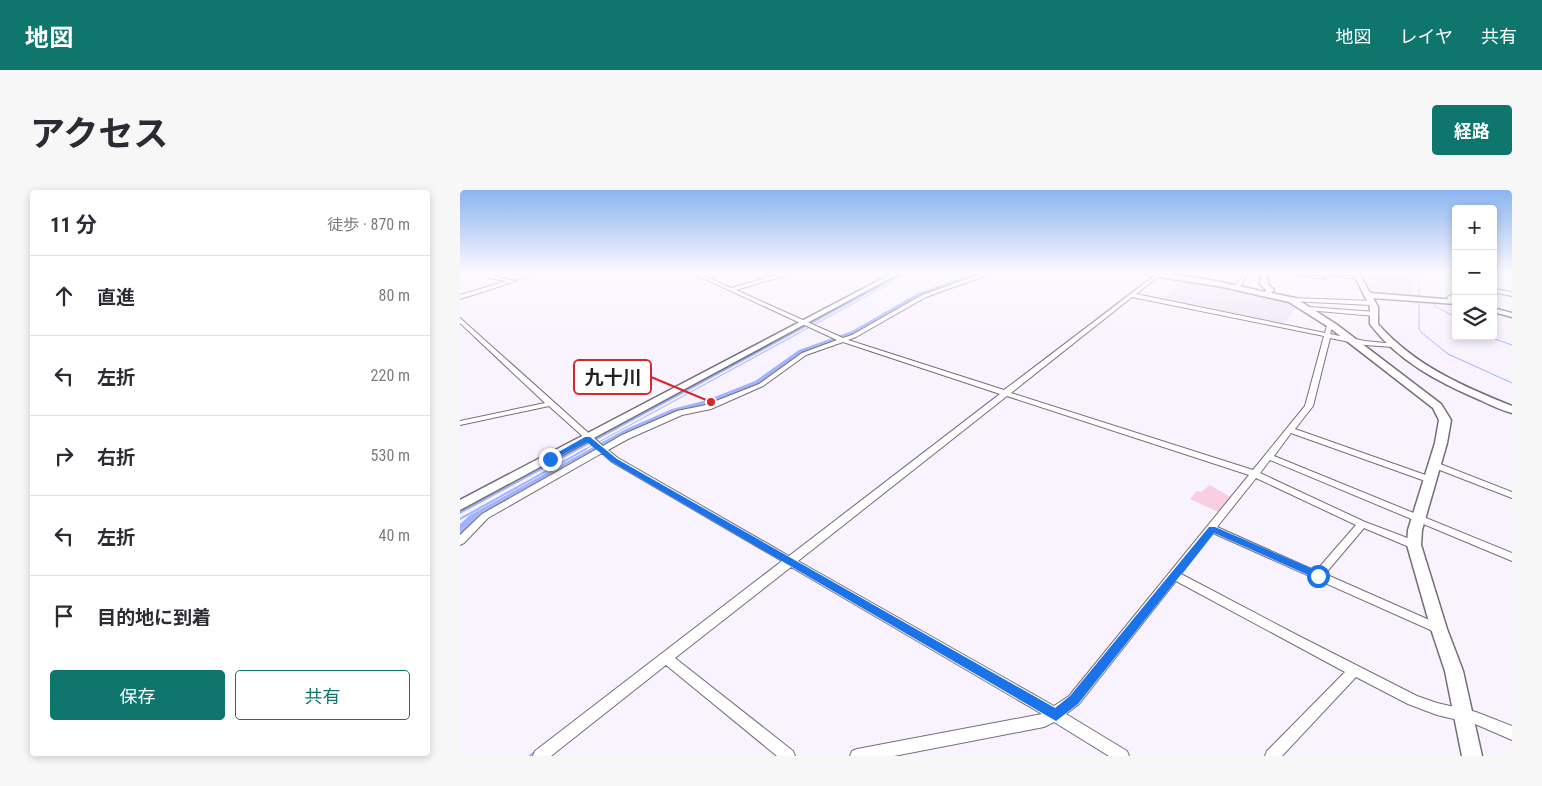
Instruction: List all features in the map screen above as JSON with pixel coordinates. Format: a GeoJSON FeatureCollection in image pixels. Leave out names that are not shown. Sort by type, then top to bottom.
{"type":"FeatureCollection","features":[{"type":"Feature","properties":{"kind":"street"},"geometry":{"type":"LineString","coordinates":[[755,299],[842,340],[1255,474],[1362,524],[1414,545]]}},
{"type":"Feature","properties":{"kind":"street"},"geometry":{"type":"LineString","coordinates":[[460,506],[847,299]]}},
{"type":"Feature","properties":{"kind":"street"},"geometry":{"type":"LineString","coordinates":[[460,541],[486,516],[625,437],[680,413],[708,407],[762,385],[804,354],[854,336],[918,299]]}},
{"type":"Feature","properties":{"kind":"street"},"geometry":{"type":"LineString","coordinates":[[540,756],[1124,299]]}},
{"type":"Feature","properties":{"kind":"street"},"geometry":{"type":"LineString","coordinates":[[1156,299],[1326,336],[1393,345]]}},
{"type":"Feature","properties":{"kind":"street"},"geometry":{"type":"LineString","coordinates":[[1292,300],[1338,299]]}},
{"type":"Feature","properties":{"kind":"street"},"geometry":{"type":"LineString","coordinates":[[1370,299],[1374,314],[1374,324],[1407,357],[1428,370],[1512,410]]}},
{"type":"Feature","properties":{"kind":"street"},"geometry":{"type":"LineString","coordinates":[[1428,299],[1452,302]]}},
{"type":"Feature","properties":{"kind":"street"},"geometry":{"type":"LineString","coordinates":[[1292,300],[1309,309],[1333,326],[1437,406],[1445,420],[1436,466],[1415,530],[1414,545],[1439,629],[1454,671],[1472,756]]}},
{"type":"Feature","properties":{"kind":"street"},"geometry":{"type":"LineString","coordinates":[[1309,309],[1374,314]]}},
{"type":"Feature","properties":{"kind":"street"},"geometry":{"type":"LineString","coordinates":[[1497,311],[1512,314]]}},
{"type":"Feature","properties":{"kind":"street"},"geometry":{"type":"LineString","coordinates":[[460,320],[550,404],[615,460],[1056,715],[1122,756]]}},
{"type":"Feature","properties":{"kind":"street"},"geometry":{"type":"LineString","coordinates":[[857,756],[903,752],[1044,721],[1056,715],[1074,700],[1270,457],[1310,402],[1326,336],[1329,327],[1333,326]]}},
{"type":"Feature","properties":{"kind":"street"},"geometry":{"type":"LineString","coordinates":[[460,422],[550,404]]}},
{"type":"Feature","properties":{"kind":"street"},"geometry":{"type":"LineString","coordinates":[[1290,430],[1431,480]]}},
{"type":"Feature","properties":{"kind":"street"},"geometry":{"type":"LineString","coordinates":[[1270,457],[1512,557]]}},
{"type":"Feature","properties":{"kind":"street"},"geometry":{"type":"LineString","coordinates":[[1436,466],[1512,495]]}},
{"type":"Feature","properties":{"kind":"street"},"geometry":{"type":"LineString","coordinates":[[1318,576],[1362,524]]}},
{"type":"Feature","properties":{"kind":"street"},"geometry":{"type":"LineString","coordinates":[[1212,529],[1439,629]]}},
{"type":"Feature","properties":{"kind":"street"},"geometry":{"type":"LineString","coordinates":[[1174,575],[1354,671],[1413,700],[1463,716],[1476,718],[1512,733]]}},
{"type":"Feature","properties":{"kind":"street"},"geometry":{"type":"LineString","coordinates":[[666,658],[788,756]]}},
{"type":"Feature","properties":{"kind":"street"},"geometry":{"type":"LineString","coordinates":[[1272,756],[1354,671]]}},
{"type":"Feature","properties":{"kind":"shaded area"},"geometry":{"type":"Polygon","coordinates":[[[1284,299],[1306,310],[1295,308],[1284,326],[1162,300],[1284,299]]]}},
{"type":"Feature","properties":{"kind":"shaded area"},"geometry":{"type":"Polygon","coordinates":[[[1210,485],[1230,497],[1218,512],[1190,499],[1197,491],[1201,492],[1210,485]]]}},
{"type":"Feature","properties":{"kind":"waterway"},"geometry":{"type":"LineString","coordinates":[[460,510],[854,299]]}},
{"type":"Feature","properties":{"kind":"waterway"},"geometry":{"type":"LineString","coordinates":[[597,443],[861,299]]}},
{"type":"Feature","properties":{"kind":"waterway"},"geometry":{"type":"LineString","coordinates":[[460,532],[475,518],[630,431],[676,411],[711,402],[759,383],[802,352],[855,333],[913,299]]}},
{"type":"Feature","properties":{"kind":"waterway"},"geometry":{"type":"LineString","coordinates":[[1014,382],[1121,299]]}},
{"type":"Feature","properties":{"kind":"waterway"},"geometry":{"type":"LineString","coordinates":[[1419,299],[1419,329],[1422,333],[1448,354],[1512,383]]}},
{"type":"Feature","properties":{"kind":"waterway"},"geometry":{"type":"LineString","coordinates":[[1438,301],[1434,306],[1452,315]]}},
{"type":"Feature","properties":{"kind":"waterway"},"geometry":{"type":"LineString","coordinates":[[1497,340],[1512,345]]}},
{"type":"Feature","properties":{"kind":"waterway"},"geometry":{"type":"LineString","coordinates":[[926,450],[1000,393]]}},
{"type":"Feature","properties":{"kind":"waterway"},"geometry":{"type":"LineString","coordinates":[[584,450],[593,445]]}},
{"type":"Feature","properties":{"kind":"waterway"},"geometry":{"type":"LineString","coordinates":[[460,519],[586,449]]}},
{"type":"Feature","properties":{"kind":"waterway"},"geometry":{"type":"LineString","coordinates":[[788,557],[928,449]]}},
{"type":"Feature","properties":{"kind":"waterway"},"geometry":{"type":"LineString","coordinates":[[530,756],[535,752]]}},
{"type":"Feature","properties":{"kind":"place","name":"九十川"},"geometry":{"type":"Point","coordinates":[711,402]}},
{"type":"Feature","properties":{"kind":"route"},"geometry":{"type":"LineString","coordinates":[[550,459],[588,438],[615,460],[1056,715],[1074,700],[1212,529],[1318,576]]}}]}
